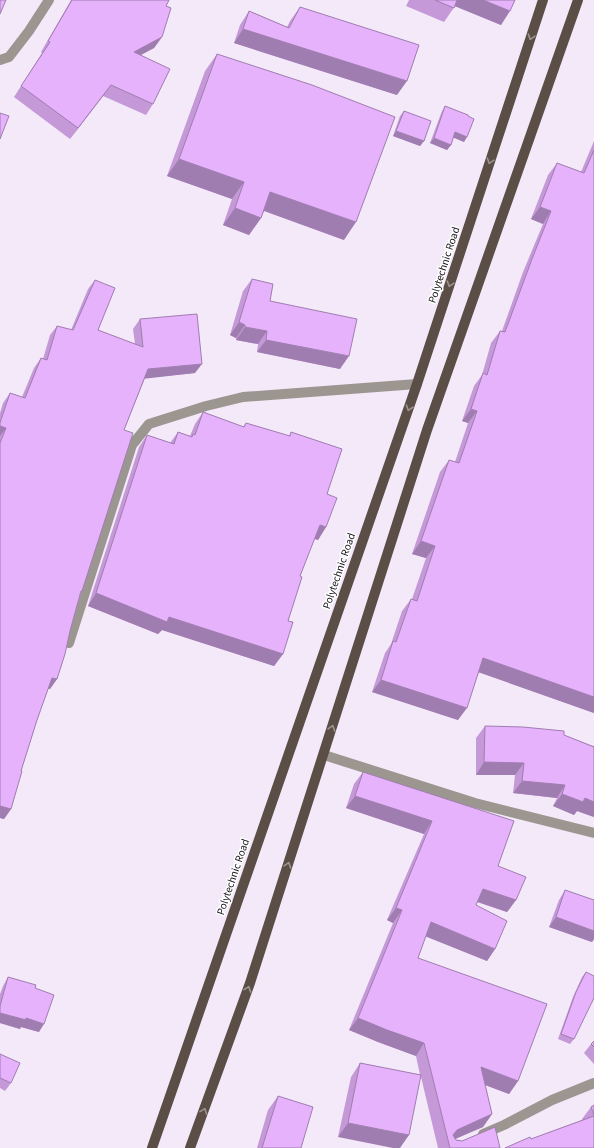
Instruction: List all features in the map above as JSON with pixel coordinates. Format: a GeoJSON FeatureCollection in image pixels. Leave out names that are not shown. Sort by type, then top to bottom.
{"type":"FeatureCollection","features":[{"type":"Feature","properties":{"kind":"main road","name":"Polytechnic Road"},"geometry":{"type":"LineString","coordinates":[[152,1148],[417,384],[543,0]]}},
{"type":"Feature","properties":{"kind":"main road"},"geometry":{"type":"LineString","coordinates":[[190,1148],[250,983],[427,430],[578,0]]}},
{"type":"Feature","properties":{"kind":"street"},"geometry":{"type":"LineString","coordinates":[[0,60],[9,57],[29,31],[49,0]]}},
{"type":"Feature","properties":{"kind":"street"},"geometry":{"type":"LineString","coordinates":[[69,643],[132,445],[149,424],[206,406],[243,397],[417,384]]}},
{"type":"Feature","properties":{"kind":"street"},"geometry":{"type":"LineString","coordinates":[[324,755],[475,803],[594,833]]}},
{"type":"Feature","properties":{"kind":"street"},"geometry":{"type":"LineString","coordinates":[[471,1139],[504,1125],[552,1100],[594,1083]]}},
{"type":"Feature","properties":{"kind":"building"},"geometry":{"type":"Polygon","coordinates":[[[0,0],[6,0],[0,14],[0,0]]]}},
{"type":"Feature","properties":{"kind":"building"},"geometry":{"type":"Polygon","coordinates":[[[72,0],[169,0],[166,6],[171,8],[162,37],[134,52],[170,69],[153,104],[111,85],[78,128],[21,86],[50,42],[48,41],[72,0]]]}},
{"type":"Feature","properties":{"kind":"building"},"geometry":{"type":"Polygon","coordinates":[[[435,0],[457,0],[454,8],[435,0]]]}},
{"type":"Feature","properties":{"kind":"building"},"geometry":{"type":"Polygon","coordinates":[[[483,0],[515,0],[510,11],[483,0]]]}},
{"type":"Feature","properties":{"kind":"building"},"geometry":{"type":"Polygon","coordinates":[[[300,7],[419,45],[407,81],[243,29],[249,11],[289,28],[300,7]]]}},
{"type":"Feature","properties":{"kind":"building"},"geometry":{"type":"Polygon","coordinates":[[[217,54],[312,85],[395,117],[356,222],[270,192],[261,218],[235,208],[244,182],[179,159],[217,54]]]}},
{"type":"Feature","properties":{"kind":"building"},"geometry":{"type":"Polygon","coordinates":[[[445,106],[474,119],[467,137],[455,132],[451,145],[434,138],[445,106]]]}},
{"type":"Feature","properties":{"kind":"building"},"geometry":{"type":"Polygon","coordinates":[[[404,111],[431,121],[424,141],[396,131],[404,111]]]}},
{"type":"Feature","properties":{"kind":"building"},"geometry":{"type":"Polygon","coordinates":[[[0,113],[9,116],[0,139],[0,113]]]}},
{"type":"Feature","properties":{"kind":"building"},"geometry":{"type":"Polygon","coordinates":[[[594,150],[594,697],[483,658],[467,708],[381,680],[393,641],[396,642],[411,599],[417,601],[435,546],[421,541],[449,460],[459,463],[477,411],[471,409],[483,373],[487,375],[500,331],[505,332],[551,211],[540,207],[557,163],[584,173],[594,150]]]}},
{"type":"Feature","properties":{"kind":"building"},"geometry":{"type":"Polygon","coordinates":[[[252,279],[273,284],[270,301],[357,319],[349,356],[266,340],[267,331],[245,327],[245,325],[239,322],[252,279]]]}},
{"type":"Feature","properties":{"kind":"building"},"geometry":{"type":"Polygon","coordinates":[[[95,280],[115,288],[98,330],[143,347],[140,319],[197,314],[202,364],[148,369],[124,430],[133,433],[81,591],[65,654],[57,679],[52,678],[37,720],[11,809],[0,806],[0,443],[6,428],[0,426],[0,423],[10,393],[25,398],[41,358],[47,360],[57,326],[73,330],[95,280]]]}},
{"type":"Feature","properties":{"kind":"building"},"geometry":{"type":"Polygon","coordinates":[[[203,412],[244,427],[246,423],[290,436],[291,432],[342,449],[327,494],[337,498],[326,527],[320,525],[300,576],[302,577],[288,621],[293,622],[283,654],[169,617],[167,622],[96,593],[147,435],[174,444],[178,432],[192,437],[193,434],[195,435],[203,412]]]}},
{"type":"Feature","properties":{"kind":"building"},"geometry":{"type":"Polygon","coordinates":[[[485,726],[523,727],[564,731],[564,735],[594,747],[594,802],[585,798],[583,802],[562,794],[565,785],[522,781],[524,763],[484,762],[485,726]]]}},
{"type":"Feature","properties":{"kind":"building"},"geometry":{"type":"Polygon","coordinates":[[[363,772],[514,821],[498,866],[526,877],[516,900],[483,889],[476,905],[507,921],[495,949],[431,922],[418,958],[547,1004],[518,1081],[481,1067],[492,1114],[457,1130],[453,1135],[456,1140],[462,1141],[495,1127],[500,1148],[450,1148],[424,1043],[358,1018],[402,910],[396,908],[432,821],[355,796],[363,772]]]}},
{"type":"Feature","properties":{"kind":"building"},"geometry":{"type":"Polygon","coordinates":[[[565,890],[594,900],[594,931],[556,917],[565,890]]]}},
{"type":"Feature","properties":{"kind":"building"},"geometry":{"type":"Polygon","coordinates":[[[586,972],[594,976],[594,998],[574,1039],[561,1034],[576,992],[586,972]]]}},
{"type":"Feature","properties":{"kind":"building"},"geometry":{"type":"Polygon","coordinates":[[[8,977],[36,985],[35,988],[54,995],[44,1024],[26,1018],[26,1020],[0,1013],[0,1006],[8,977]]]}},
{"type":"Feature","properties":{"kind":"building"},"geometry":{"type":"Polygon","coordinates":[[[0,1054],[20,1063],[11,1083],[0,1078],[0,1054]]]}},
{"type":"Feature","properties":{"kind":"building"},"geometry":{"type":"Polygon","coordinates":[[[360,1063],[421,1075],[409,1135],[348,1123],[360,1063]]]}},
{"type":"Feature","properties":{"kind":"building"},"geometry":{"type":"Polygon","coordinates":[[[278,1096],[313,1107],[301,1148],[262,1148],[278,1096]]]}},
{"type":"Feature","properties":{"kind":"building"},"geometry":{"type":"Polygon","coordinates":[[[594,1105],[594,1115],[591,1107],[594,1105]]]}},
{"type":"Feature","properties":{"kind":"building"},"geometry":{"type":"Polygon","coordinates":[[[594,1116],[594,1148],[505,1148],[530,1137],[531,1139],[594,1116]]]}}]}
